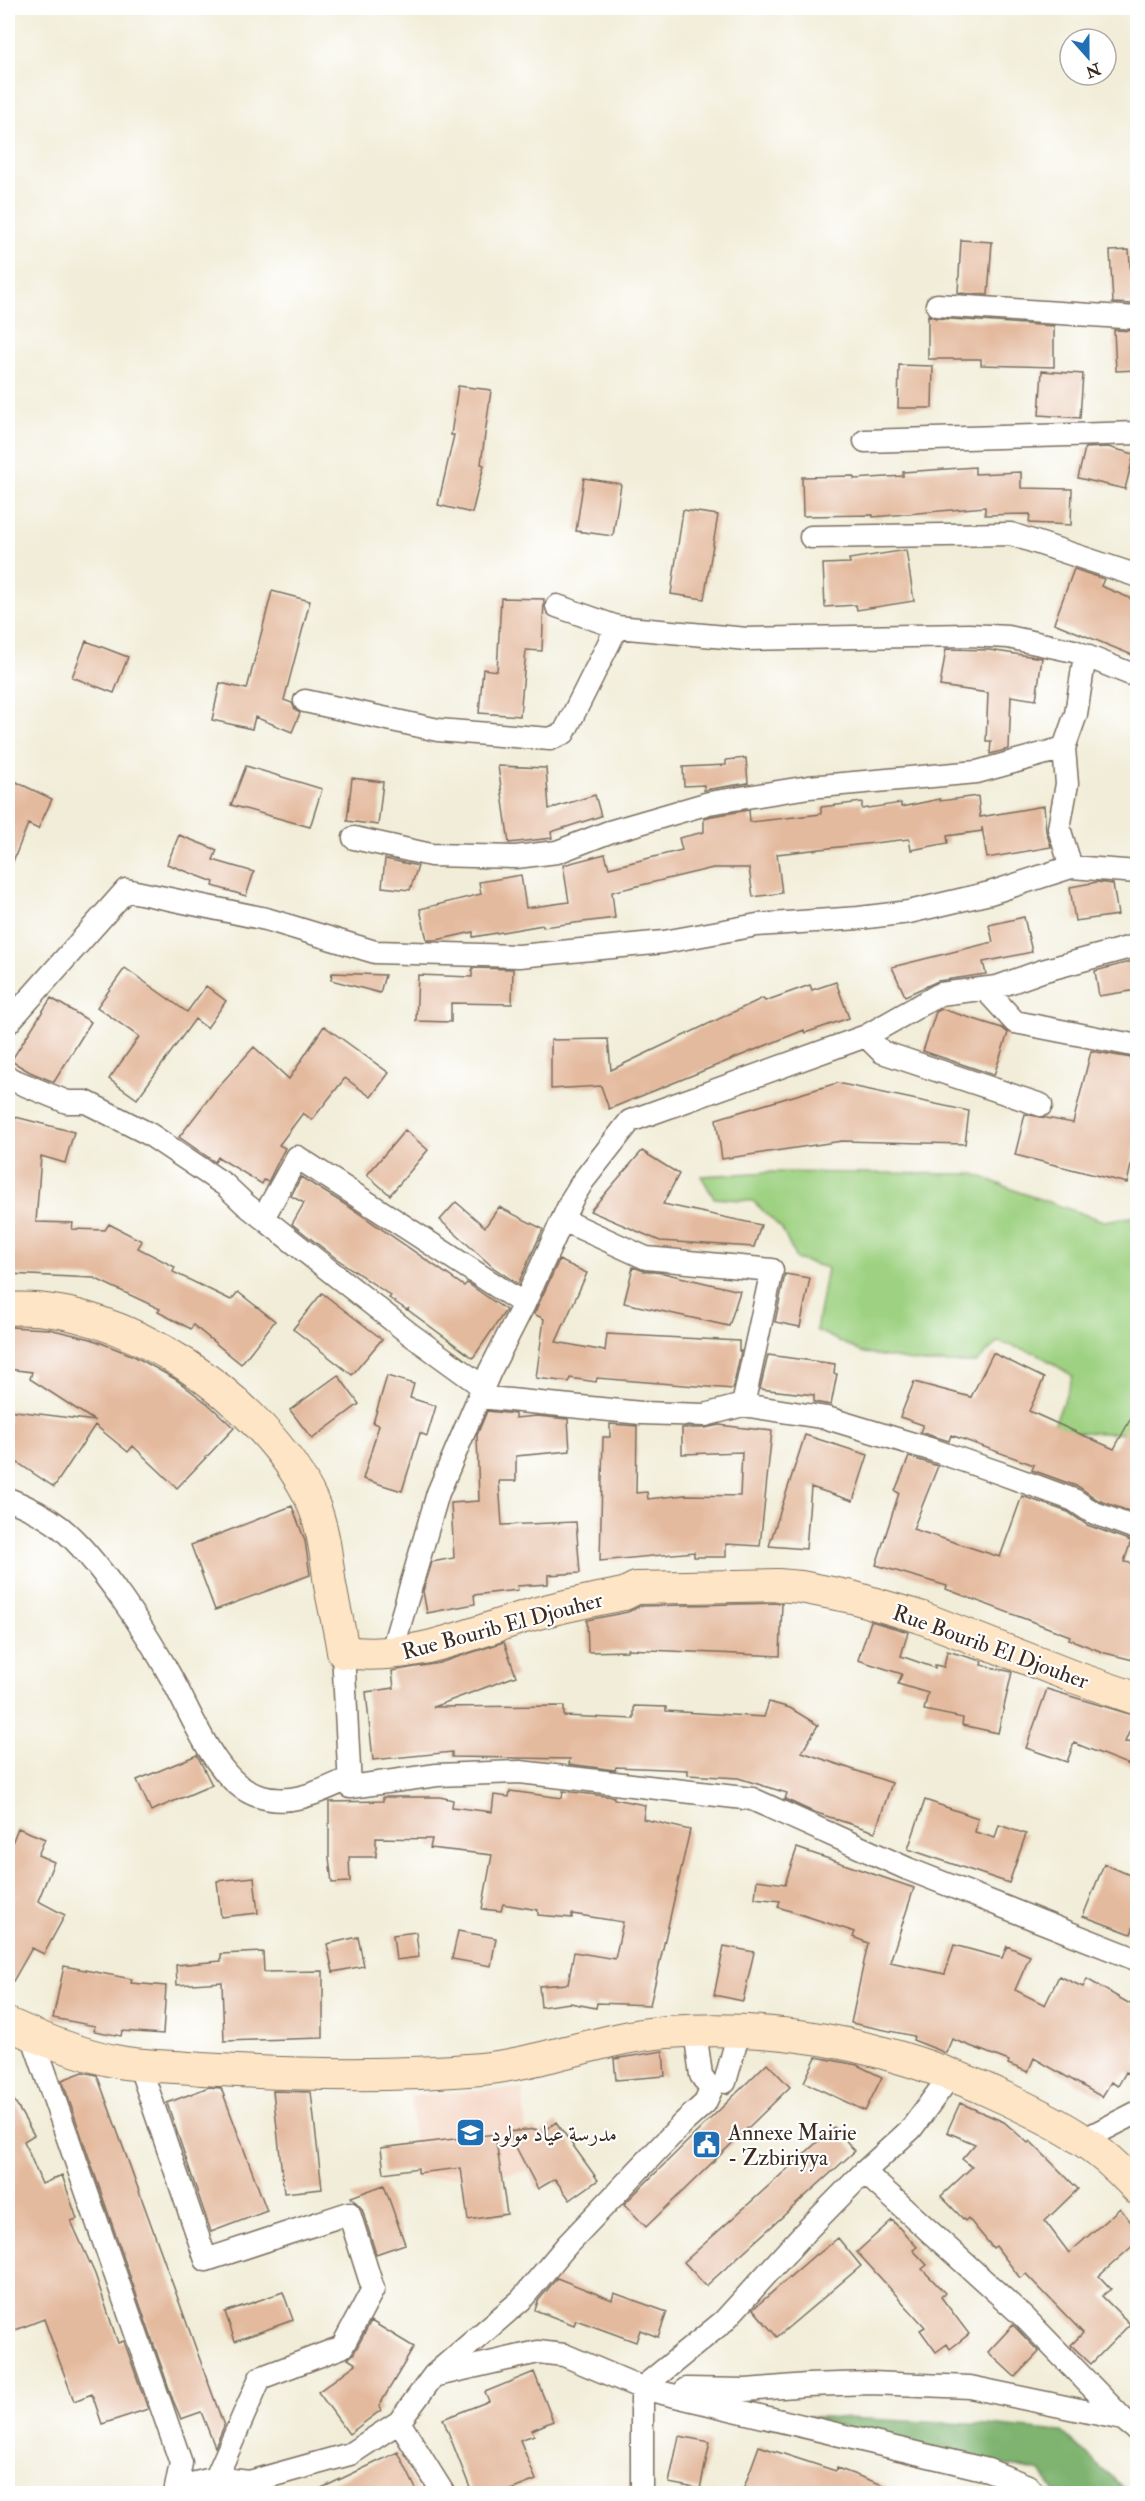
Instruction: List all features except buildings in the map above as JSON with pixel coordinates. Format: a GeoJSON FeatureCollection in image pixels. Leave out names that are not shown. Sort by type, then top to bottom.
{"type":"FeatureCollection","features":[{"type":"Feature","properties":{"kind":"main road"},"geometry":{"type":"LineString","coordinates":[[8,1309],[47,1310],[114,1326],[195,1371],[255,1423],[292,1468],[311,1500],[320,1521],[343,1652]]}},
{"type":"Feature","properties":{"kind":"main road","name":"Rue Bourib El Djouher"},"geometry":{"type":"LineString","coordinates":[[343,1652],[391,1654],[430,1648],[522,1617],[624,1594],[636,1588],[778,1585],[828,1592],[891,1607],[1137,1699]]}},
{"type":"Feature","properties":{"kind":"main road"},"geometry":{"type":"LineString","coordinates":[[20,2029],[61,2047],[116,2062],[279,2074],[366,2074],[483,2069],[545,2057],[597,2043],[667,2032],[790,2034],[853,2044],[951,2074],[1058,2123],[1085,2139],[1137,2189]]}},
{"type":"Feature","properties":{"kind":"street"},"geometry":{"type":"LineString","coordinates":[[937,305],[1137,318]]}},
{"type":"Feature","properties":{"kind":"street"},"geometry":{"type":"LineString","coordinates":[[865,441],[1137,433]]}},
{"type":"Feature","properties":{"kind":"street"},"geometry":{"type":"LineString","coordinates":[[811,537],[1011,534],[1137,576]]}},
{"type":"Feature","properties":{"kind":"street"},"geometry":{"type":"LineString","coordinates":[[557,606],[617,627],[747,639],[969,634],[1018,639],[1085,655],[1137,677]]}},
{"type":"Feature","properties":{"kind":"street"},"geometry":{"type":"LineString","coordinates":[[305,701],[438,730],[550,739],[564,733],[617,627]]}},
{"type":"Feature","properties":{"kind":"street"},"geometry":{"type":"LineString","coordinates":[[1071,867],[1059,828],[1067,784],[1064,748],[1076,714],[1085,655]]}},
{"type":"Feature","properties":{"kind":"street"},"geometry":{"type":"LineString","coordinates":[[354,838],[431,855],[516,857],[557,852],[609,832],[709,804],[808,787],[978,772],[1064,748]]}},
{"type":"Feature","properties":{"kind":"street"},"geometry":{"type":"LineString","coordinates":[[8,1023],[126,890],[266,919],[375,952],[519,957],[664,942],[757,924],[859,918],[909,912],[990,893],[1071,867],[1137,872]]}},
{"type":"Feature","properties":{"kind":"street"},"geometry":{"type":"LineString","coordinates":[[391,1654],[438,1493],[481,1392],[583,1181],[630,1121],[866,1036],[940,994],[985,989],[1137,945]]}},
{"type":"Feature","properties":{"kind":"street"},"geometry":{"type":"LineString","coordinates":[[985,989],[1015,1022],[1137,1046]]}},
{"type":"Feature","properties":{"kind":"street"},"geometry":{"type":"LineString","coordinates":[[866,1036],[882,1052],[892,1056],[1041,1105]]}},
{"type":"Feature","properties":{"kind":"street"},"geometry":{"type":"LineString","coordinates":[[8,1078],[67,1102],[86,1102],[149,1134],[225,1185],[481,1392],[641,1413],[705,1414],[743,1405],[827,1418],[900,1439],[1074,1500],[1092,1512],[1137,1529]]}},
{"type":"Feature","properties":{"kind":"street"},"geometry":{"type":"LineString","coordinates":[[263,1218],[297,1157],[524,1304]]}},
{"type":"Feature","properties":{"kind":"street"},"geometry":{"type":"LineString","coordinates":[[563,1220],[646,1258],[772,1270],[743,1405]]}},
{"type":"Feature","properties":{"kind":"street"},"geometry":{"type":"LineString","coordinates":[[8,1499],[34,1511],[60,1528],[106,1579],[151,1644],[210,1750],[236,1783],[258,1796],[285,1801],[316,1793],[350,1778]]}},
{"type":"Feature","properties":{"kind":"street"},"geometry":{"type":"LineString","coordinates":[[343,1652],[350,1787],[437,1775],[520,1772],[752,1799],[908,1869],[1137,1960]]}},
{"type":"Feature","properties":{"kind":"street"},"geometry":{"type":"LineString","coordinates":[[20,2029],[181,2463],[177,2491],[216,2478],[249,2482],[350,2454],[399,2422],[434,2375],[521,2300],[567,2245],[682,2124],[705,2103],[711,2090],[701,2075],[695,2031]]}},
{"type":"Feature","properties":{"kind":"street"},"geometry":{"type":"LineString","coordinates":[[725,2082],[739,2032]]}},
{"type":"Feature","properties":{"kind":"street"},"geometry":{"type":"LineString","coordinates":[[139,2064],[206,2260],[349,2213],[374,2289],[342,2347],[260,2378],[216,2478]]}},
{"type":"Feature","properties":{"kind":"street"},"geometry":{"type":"LineString","coordinates":[[642,2388],[724,2321],[804,2233],[864,2172],[911,2129],[951,2074]]}},
{"type":"Feature","properties":{"kind":"street"},"geometry":{"type":"LineString","coordinates":[[1085,2139],[1137,2112]]}},
{"type":"Feature","properties":{"kind":"street"},"geometry":{"type":"LineString","coordinates":[[864,2172],[1024,2317],[1130,2425]]}},
{"type":"Feature","properties":{"kind":"street"},"geometry":{"type":"LineString","coordinates":[[434,2375],[538,2352],[564,2355],[642,2388],[988,2470],[1028,2486],[1034,2493]]}},
{"type":"Feature","properties":{"kind":"street"},"geometry":{"type":"LineString","coordinates":[[642,2388],[746,2390],[807,2385],[918,2384],[970,2387],[1130,2425]]}},
{"type":"Feature","properties":{"kind":"street"},"geometry":{"type":"LineString","coordinates":[[642,2388],[642,2493]]}},
{"type":"Feature","properties":{"kind":"street"},"geometry":{"type":"LineString","coordinates":[[399,2422],[444,2493]]}},
{"type":"Feature","properties":{"kind":"shaded area","name":"مدرسة عياد مولود"},"geometry":{"type":"Polygon","coordinates":[[[523,2088],[528,2172],[416,2179],[411,2095],[523,2088]]]}},
{"type":"Feature","properties":{"kind":"green space"},"geometry":{"type":"Polygon","coordinates":[[[770,1172],[975,1174],[1019,1192],[1104,1221],[1137,1216],[1137,1434],[1074,1432],[1054,1425],[1073,1376],[1036,1353],[998,1342],[976,1363],[924,1363],[864,1353],[816,1330],[827,1268],[796,1259],[782,1229],[753,1201],[714,1198],[701,1176],[770,1172]]]}},
{"type":"Feature","properties":{"kind":"green space"},"geometry":{"type":"Polygon","coordinates":[[[802,2416],[989,2425],[1062,2432],[1129,2493],[1055,2493],[1042,2472],[970,2459],[802,2416]]]}},
{"type":"Feature","properties":{"kind":"place","name":"مدرسة عياد مولود"},"geometry":{"type":"Point","coordinates":[470,2133]}},
{"type":"Feature","properties":{"kind":"place","name":"Annexe Mairie - Zzbiriyya"},"geometry":{"type":"Point","coordinates":[707,2145]}}]}
